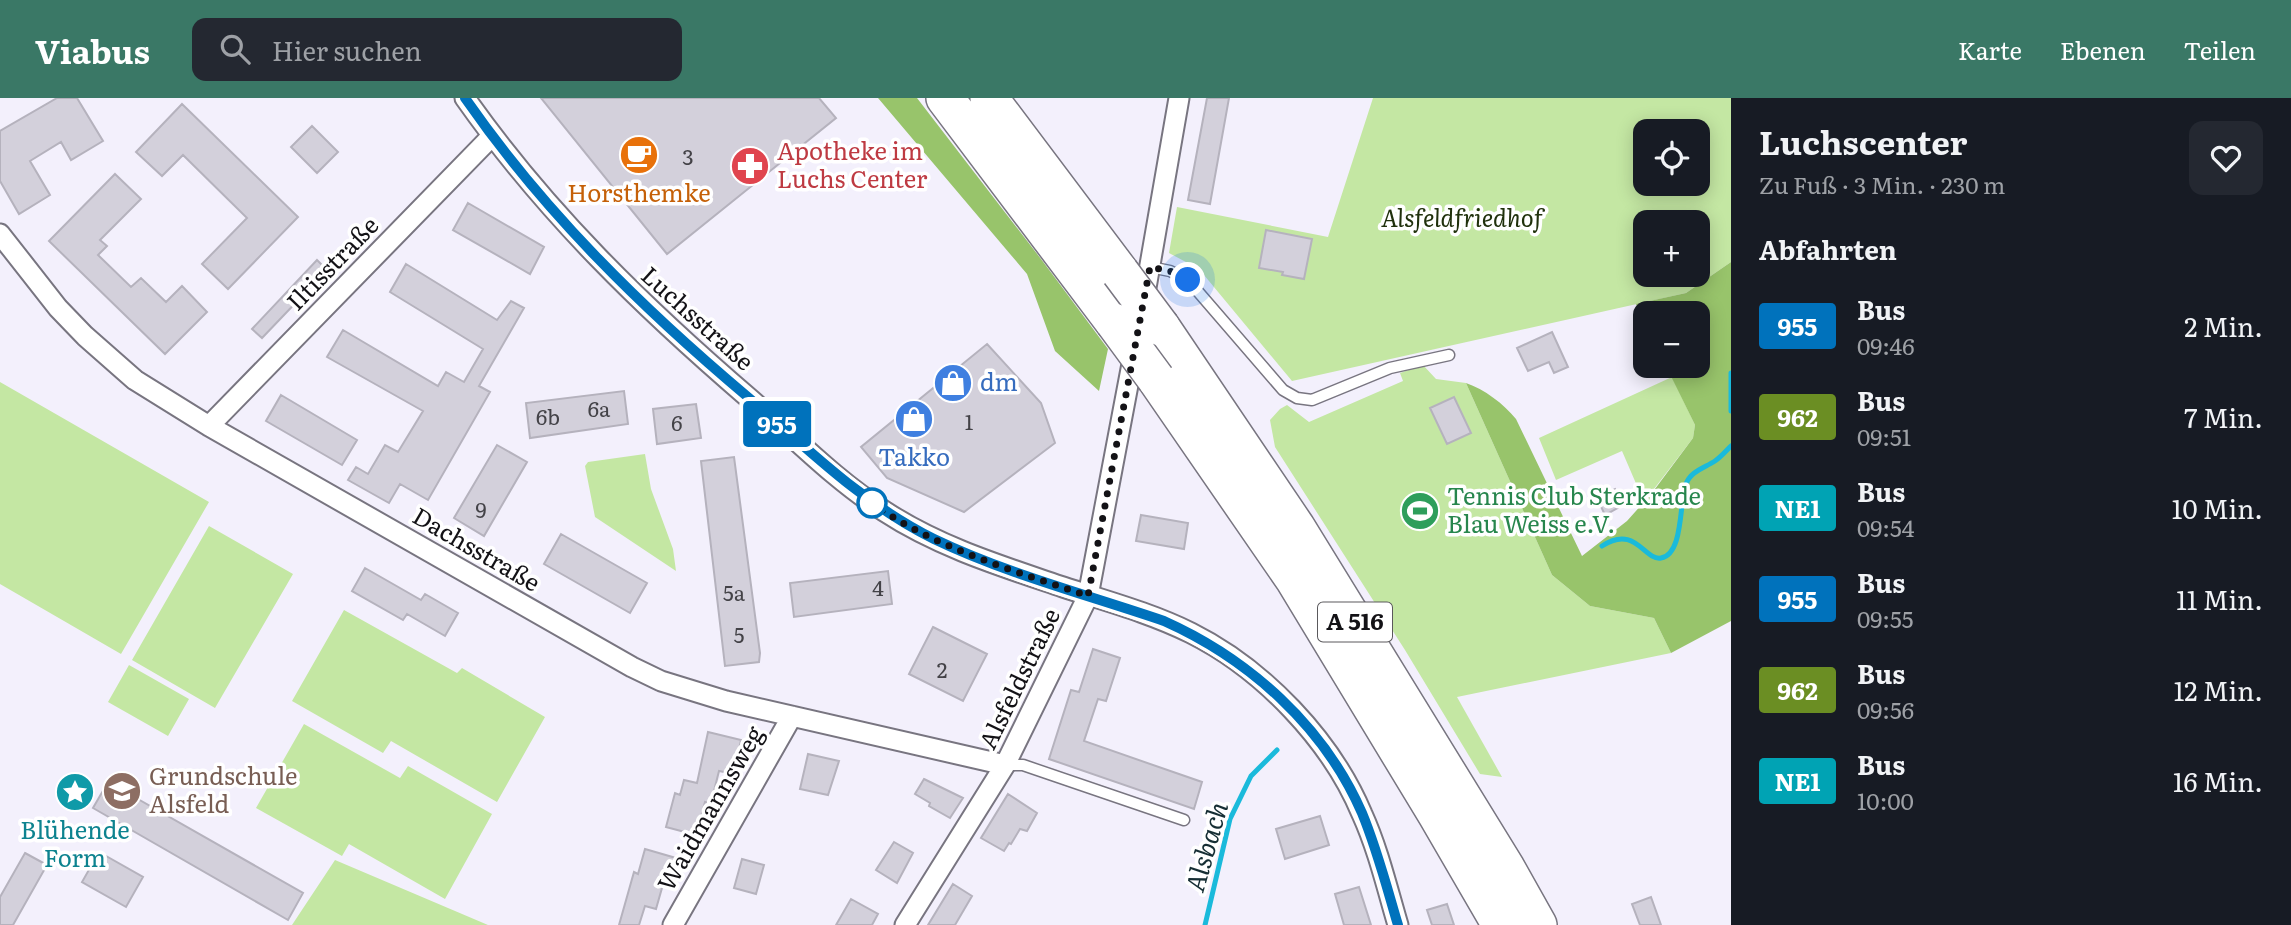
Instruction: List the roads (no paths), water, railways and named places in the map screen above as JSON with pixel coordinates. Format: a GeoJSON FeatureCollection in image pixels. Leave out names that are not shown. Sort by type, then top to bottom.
{"type":"FeatureCollection","features":[{"type":"Feature","properties":{"kind":"highway","name":"A 516"},"geometry":{"type":"LineString","coordinates":[[945,98],[1156,379],[1294,579],[1501,925]]}},
{"type":"Feature","properties":{"kind":"highway","name":"A 516"},"geometry":{"type":"LineString","coordinates":[[989,98],[1135,269],[1161,327],[1296,527],[1506,868],[1538,925]]}},
{"type":"Feature","properties":{"kind":"street","name":"Luchsstraße"},"geometry":{"type":"LineString","coordinates":[[465,98],[492,136],[562,219],[631,293],[782,429],[871,503],[934,539],[980,559],[1164,621],[1192,633],[1248,669],[1311,731],[1340,773],[1361,810],[1370,833],[1398,925]]}},
{"type":"Feature","properties":{"kind":"street","name":"Alsfeldstraße"},"geometry":{"type":"LineString","coordinates":[[905,925],[1005,765],[1088,596],[1135,269],[1179,98]]}},
{"type":"Feature","properties":{"kind":"street","name":"Iltisstraße"},"geometry":{"type":"LineString","coordinates":[[209,426],[492,136]]}},
{"type":"Feature","properties":{"kind":"street","name":"Dachsstraße"},"geometry":{"type":"LineString","coordinates":[[0,234],[58,308],[135,380],[209,426],[632,667],[692,692],[1005,765]]}},
{"type":"Feature","properties":{"kind":"street","name":"Waidmannsweg"},"geometry":{"type":"LineString","coordinates":[[673,925],[792,716]]}},
{"type":"Feature","properties":{"kind":"lane"},"geometry":{"type":"LineString","coordinates":[[1135,269],[1170,271],[1188,280],[1283,390],[1297,398],[1312,400],[1390,368],[1449,355]]}},
{"type":"Feature","properties":{"kind":"lane"},"geometry":{"type":"LineString","coordinates":[[1005,765],[1023,765],[1184,820]]}},
{"type":"Feature","properties":{"kind":"waterway","name":"Alsbach"},"geometry":{"type":"LineString","coordinates":[[1731,373],[1731,411]]}},
{"type":"Feature","properties":{"kind":"waterway","name":"Alsbach"},"geometry":{"type":"LineString","coordinates":[[1602,546],[1623,539],[1631,541],[1655,557],[1661,558],[1668,554],[1674,547],[1680,526],[1688,480],[1731,446]]}},
{"type":"Feature","properties":{"kind":"waterway","name":"Alsbach"},"geometry":{"type":"LineString","coordinates":[[1205,925],[1230,819],[1251,776],[1277,750]]}},
{"type":"Feature","properties":{"kind":"place","name":"Horsthemke"},"geometry":{"type":"Point","coordinates":[639,155]}},
{"type":"Feature","properties":{"kind":"place","name":"Apotheke im Luchs Center"},"geometry":{"type":"Point","coordinates":[750,166]}},
{"type":"Feature","properties":{"kind":"place","name":"dm"},"geometry":{"type":"Point","coordinates":[953,383]}},
{"type":"Feature","properties":{"kind":"place","name":"Takko"},"geometry":{"type":"Point","coordinates":[914,419]}},
{"type":"Feature","properties":{"kind":"place","name":"Tennis Club Sterkrade Blau Weiss e.V."},"geometry":{"type":"Point","coordinates":[1420,511]}},
{"type":"Feature","properties":{"kind":"place","name":"Grundschule Alsfeld"},"geometry":{"type":"Point","coordinates":[122,791]}},
{"type":"Feature","properties":{"kind":"place","name":"Blühende Form"},"geometry":{"type":"Point","coordinates":[75,792]}},
{"type":"Feature","properties":{"kind":"park label","name":"Alsfeldfriedhof"},"geometry":{"type":"Point","coordinates":[1462,219]}}]}
